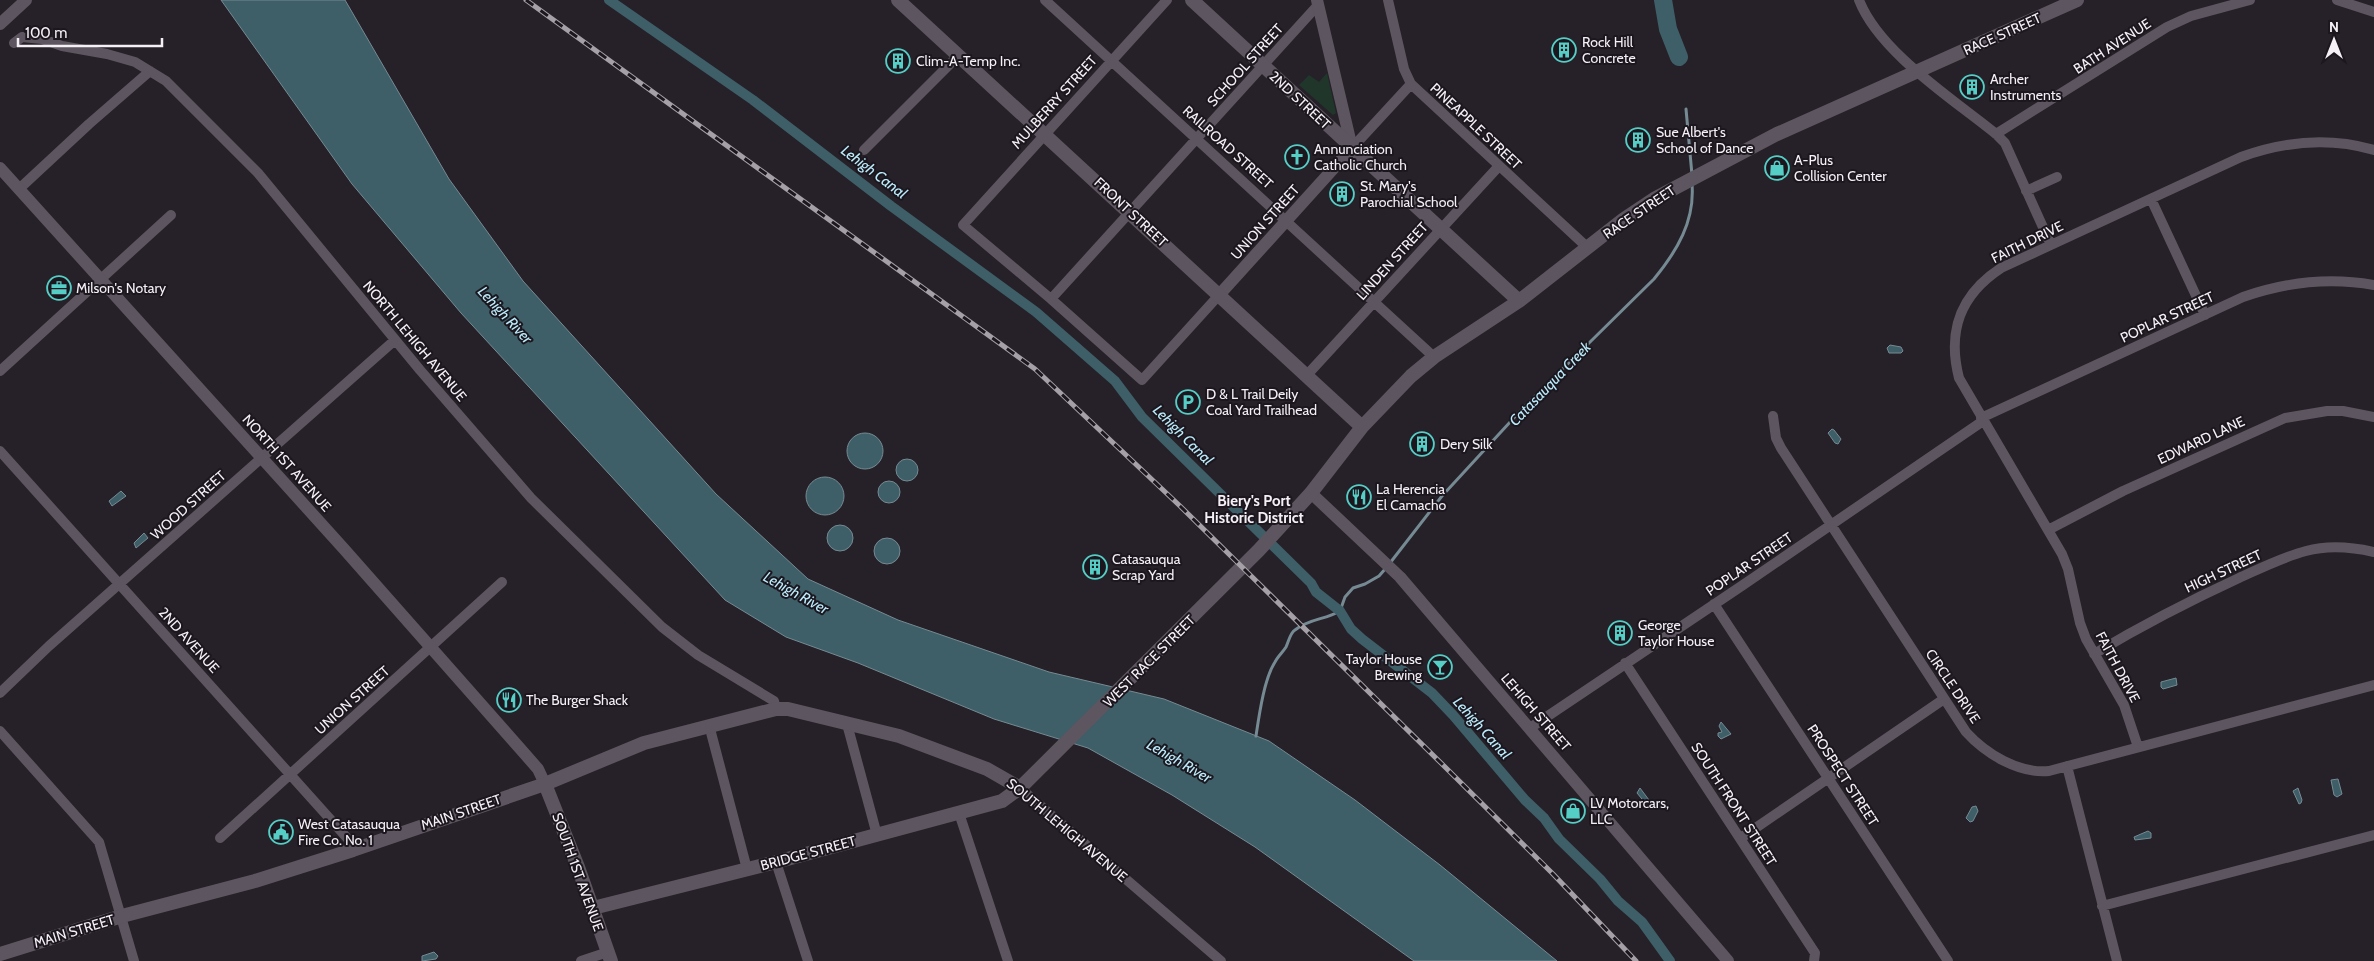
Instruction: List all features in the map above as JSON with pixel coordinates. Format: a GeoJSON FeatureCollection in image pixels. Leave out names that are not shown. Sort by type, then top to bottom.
{"type":"FeatureCollection","features":[{"type":"Feature","properties":{"kind":"main road","name":"FRONT STREET"},"geometry":{"type":"LineString","coordinates":[[898,0],[1130,211],[1362,427]]}},
{"type":"Feature","properties":{"kind":"main road","name":"2ND STREET"},"geometry":{"type":"LineString","coordinates":[[1192,0],[1519,301]]}},
{"type":"Feature","properties":{"kind":"main road","name":"RACE STREET"},"geometry":{"type":"LineString","coordinates":[[1276,531],[1311,493],[1362,427],[1411,376],[1434,357],[1519,301],[1624,218],[1704,171],[1777,134],[2077,0]]}},
{"type":"Feature","properties":{"kind":"main road","name":"WEST RACE STREET"},"geometry":{"type":"LineString","coordinates":[[1020,788],[1149,661],[1276,531]]}},
{"type":"Feature","properties":{"kind":"main road","name":"SOUTH LEHIGH AVENUE"},"geometry":{"type":"LineString","coordinates":[[776,709],[788,709],[889,733],[987,769],[1020,788]]}},
{"type":"Feature","properties":{"kind":"main road","name":"MAIN STREET"},"geometry":{"type":"LineString","coordinates":[[0,954],[122,916],[255,881],[354,850],[545,784],[644,743],[776,709]]}},
{"type":"Feature","properties":{"kind":"main road","name":"SOUTH 1ST AVENUE"},"geometry":{"type":"LineString","coordinates":[[545,784],[593,908],[609,956]]}},
{"type":"Feature","properties":{"kind":"main road","name":"BRIDGE STREET"},"geometry":{"type":"LineString","coordinates":[[593,908],[776,862],[1002,801],[1020,788]]}},
{"type":"Feature","properties":{"kind":"street"},"geometry":{"type":"LineString","coordinates":[[0,24],[26,0]]}},
{"type":"Feature","properties":{"kind":"street","name":"RAILROAD STREET"},"geometry":{"type":"LineString","coordinates":[[1045,0],[1434,357]]}},
{"type":"Feature","properties":{"kind":"street","name":"MULBERRY STREET"},"geometry":{"type":"LineString","coordinates":[[1051,299],[963,225],[1111,59],[1167,0]]}},
{"type":"Feature","properties":{"kind":"street","name":"PINEAPPLE STREET"},"geometry":{"type":"LineString","coordinates":[[1388,0],[1404,69],[1411,84],[1588,248]]}},
{"type":"Feature","properties":{"kind":"street"},"geometry":{"type":"LineString","coordinates":[[1859,0],[1878,33],[1919,72],[1996,134],[2004,143],[2051,245]]}},
{"type":"Feature","properties":{"kind":"street","name":"BATH AVENUE"},"geometry":{"type":"LineString","coordinates":[[1996,134],[2167,27],[2191,16],[2250,0]]}},
{"type":"Feature","properties":{"kind":"street"},"geometry":{"type":"LineString","coordinates":[[2337,0],[2374,12]]}},
{"type":"Feature","properties":{"kind":"street"},"geometry":{"type":"LineString","coordinates":[[1318,2],[1352,148]]}},
{"type":"Feature","properties":{"kind":"street","name":"SCHOOL STREET"},"geometry":{"type":"LineString","coordinates":[[1051,299],[1264,65],[1318,2]]}},
{"type":"Feature","properties":{"kind":"street","name":"NORTH LEHIGH AVENUE"},"geometry":{"type":"LineString","coordinates":[[14,43],[22,37],[42,39],[62,46],[127,59],[150,71],[173,87],[242,156],[395,340],[531,498],[657,622],[698,655],[774,701],[776,709]]}},
{"type":"Feature","properties":{"kind":"street"},"geometry":{"type":"LineString","coordinates":[[864,150],[959,55]]}},
{"type":"Feature","properties":{"kind":"street"},"geometry":{"type":"LineString","coordinates":[[19,189],[150,71]]}},
{"type":"Feature","properties":{"kind":"street","name":"UNION STREET"},"geometry":{"type":"LineString","coordinates":[[1051,299],[1142,380],[1411,84]]}},
{"type":"Feature","properties":{"kind":"street","name":"FAITH DRIVE"},"geometry":{"type":"LineString","coordinates":[[2138,747],[2124,705],[2094,654],[2080,623],[2068,569],[2048,530],[1964,390],[1955,363],[1954,337],[1962,310],[1978,286],[2000,268],[2241,157],[2279,145],[2318,142],[2338,143],[2374,150]]}},
{"type":"Feature","properties":{"kind":"street","name":"LINDEN STREET"},"geometry":{"type":"LineString","coordinates":[[1307,375],[1440,228],[1499,166]]}},
{"type":"Feature","properties":{"kind":"street","name":"NORTH 1ST AVENUE"},"geometry":{"type":"LineString","coordinates":[[0,168],[262,458],[524,753],[538,769],[545,784]]}},
{"type":"Feature","properties":{"kind":"street"},"geometry":{"type":"LineString","coordinates":[[2026,191],[2057,176]]}},
{"type":"Feature","properties":{"kind":"street"},"geometry":{"type":"LineString","coordinates":[[2151,199],[2205,315]]}},
{"type":"Feature","properties":{"kind":"street"},"geometry":{"type":"LineString","coordinates":[[0,372],[171,215]]}},
{"type":"Feature","properties":{"kind":"street","name":"POPLAR STREET"},"geometry":{"type":"LineString","coordinates":[[1530,728],[1830,525],[1982,419],[2243,297],[2290,284],[2338,280],[2374,285]]}},
{"type":"Feature","properties":{"kind":"street","name":"WOOD STREET"},"geometry":{"type":"LineString","coordinates":[[0,692],[120,583],[395,340]]}},
{"type":"Feature","properties":{"kind":"street","name":"EDWARD LANE"},"geometry":{"type":"LineString","coordinates":[[2048,530],[2123,491],[2280,420],[2311,412],[2327,411],[2343,411],[2374,417]]}},
{"type":"Feature","properties":{"kind":"street","name":"CIRCLE DRIVE"},"geometry":{"type":"LineString","coordinates":[[1772,416],[1776,438],[1781,448],[1966,732],[1975,742],[1994,755],[2020,768],[2031,772],[2049,771],[2374,686]]}},
{"type":"Feature","properties":{"kind":"street","name":"2ND AVENUE"},"geometry":{"type":"LineString","coordinates":[[0,451],[348,839],[354,850]]}},
{"type":"Feature","properties":{"kind":"street","name":"LEHIGH STREET"},"geometry":{"type":"LineString","coordinates":[[1311,493],[1388,565],[1530,728],[1728,961]]}},
{"type":"Feature","properties":{"kind":"street","name":"HIGH STREET"},"geometry":{"type":"LineString","coordinates":[[2094,654],[2169,611],[2285,558],[2327,548],[2361,549],[2374,552]]}},
{"type":"Feature","properties":{"kind":"street","name":"UNION STREET"},"geometry":{"type":"LineString","coordinates":[[220,838],[502,582]]}},
{"type":"Feature","properties":{"kind":"street","name":"PROSPECT STREET"},"geometry":{"type":"LineString","coordinates":[[1714,604],[1948,961]]}},
{"type":"Feature","properties":{"kind":"street","name":"SOUTH FRONT STREET"},"geometry":{"type":"LineString","coordinates":[[1625,663],[1815,953],[1814,961]]}},
{"type":"Feature","properties":{"kind":"street"},"geometry":{"type":"LineString","coordinates":[[1740,838],[1944,699]]}},
{"type":"Feature","properties":{"kind":"street"},"geometry":{"type":"LineString","coordinates":[[847,724],[877,835]]}},
{"type":"Feature","properties":{"kind":"street"},"geometry":{"type":"LineString","coordinates":[[709,725],[747,869]]}},
{"type":"Feature","properties":{"kind":"street"},"geometry":{"type":"LineString","coordinates":[[0,731],[99,842],[134,961]]}},
{"type":"Feature","properties":{"kind":"street"},"geometry":{"type":"LineString","coordinates":[[2066,766],[2117,961]]}},
{"type":"Feature","properties":{"kind":"street","name":"SOUTH LEHIGH AVENUE"},"geometry":{"type":"LineString","coordinates":[[1020,788],[1221,961]]}},
{"type":"Feature","properties":{"kind":"street"},"geometry":{"type":"LineString","coordinates":[[959,813],[1008,961]]}},
{"type":"Feature","properties":{"kind":"street"},"geometry":{"type":"LineString","coordinates":[[2102,906],[2374,835]]}},
{"type":"Feature","properties":{"kind":"street"},"geometry":{"type":"LineString","coordinates":[[776,862],[808,961]]}},
{"type":"Feature","properties":{"kind":"street"},"geometry":{"type":"LineString","coordinates":[[581,961],[609,956]]}},
{"type":"Feature","properties":{"kind":"green space"},"geometry":{"type":"Polygon","coordinates":[[[1327,73],[1336,113],[1333,115],[1299,85],[1309,75],[1319,82],[1327,73]]]}},
{"type":"Feature","properties":{"kind":"water","name":"Lehigh River"},"geometry":{"type":"Polygon","coordinates":[[[221,0],[345,0],[449,179],[523,281],[716,494],[808,579],[898,620],[1049,672],[1164,699],[1269,741],[1355,800],[1440,865],[1557,961],[1414,961],[1255,847],[1172,795],[1088,748],[994,719],[858,663],[786,637],[725,600],[461,313],[352,184],[221,0]]]}},
{"type":"Feature","properties":{"kind":"water"},"geometry":{"type":"Polygon","coordinates":[[[1890,345],[1901,347],[1903,351],[1901,353],[1889,353],[1887,348],[1890,345]]]}},
{"type":"Feature","properties":{"kind":"water"},"geometry":{"type":"Polygon","coordinates":[[[1832,429],[1841,439],[1838,444],[1835,443],[1828,433],[1832,429]]]}},
{"type":"Feature","properties":{"kind":"water"},"geometry":{"type":"Polygon","coordinates":[[[865,433],[872,434],[878,438],[882,444],[882,458],[878,464],[872,468],[865,469],[858,468],[852,464],[848,458],[847,451],[848,444],[852,438],[858,434],[865,433]]]}},
{"type":"Feature","properties":{"kind":"water"},"geometry":{"type":"Polygon","coordinates":[[[907,459],[915,462],[918,470],[915,478],[907,481],[899,478],[896,470],[899,462],[907,459]]]}},
{"type":"Feature","properties":{"kind":"water"},"geometry":{"type":"Polygon","coordinates":[[[825,477],[838,483],[844,496],[838,509],[825,515],[812,509],[806,496],[812,483],[825,477]]]}},
{"type":"Feature","properties":{"kind":"water"},"geometry":{"type":"Polygon","coordinates":[[[889,481],[897,484],[900,492],[897,500],[889,503],[881,500],[878,492],[881,484],[889,481]]]}},
{"type":"Feature","properties":{"kind":"water"},"geometry":{"type":"Polygon","coordinates":[[[121,491],[126,496],[112,506],[109,501],[121,491]]]}},
{"type":"Feature","properties":{"kind":"water"},"geometry":{"type":"Polygon","coordinates":[[[840,525],[849,529],[853,538],[849,547],[840,551],[831,547],[827,538],[831,529],[840,525]]]}},
{"type":"Feature","properties":{"kind":"water"},"geometry":{"type":"Polygon","coordinates":[[[144,533],[148,538],[136,548],[134,543],[144,533]]]}},
{"type":"Feature","properties":{"kind":"water"},"geometry":{"type":"Polygon","coordinates":[[[887,538],[897,541],[900,551],[897,561],[887,564],[877,561],[874,551],[877,541],[887,538]]]}},
{"type":"Feature","properties":{"kind":"water"},"geometry":{"type":"Polygon","coordinates":[[[2176,678],[2177,685],[2163,689],[2161,687],[2161,682],[2176,678]]]}},
{"type":"Feature","properties":{"kind":"water"},"geometry":{"type":"Polygon","coordinates":[[[1721,722],[1731,734],[1721,739],[1718,733],[1722,732],[1719,726],[1721,722]]]}},
{"type":"Feature","properties":{"kind":"water"},"geometry":{"type":"Polygon","coordinates":[[[2338,779],[2342,794],[2337,797],[2334,795],[2331,780],[2338,779]]]}},
{"type":"Feature","properties":{"kind":"water"},"geometry":{"type":"Polygon","coordinates":[[[1640,788],[1649,800],[1646,804],[1637,793],[1640,788]]]}},
{"type":"Feature","properties":{"kind":"water"},"geometry":{"type":"Polygon","coordinates":[[[2298,788],[2302,800],[2299,804],[2293,791],[2298,788]]]}},
{"type":"Feature","properties":{"kind":"water"},"geometry":{"type":"Polygon","coordinates":[[[1976,806],[1978,811],[1973,821],[1970,822],[1966,818],[1972,807],[1976,806]]]}},
{"type":"Feature","properties":{"kind":"water"},"geometry":{"type":"Polygon","coordinates":[[[2148,831],[2151,833],[2151,838],[2135,840],[2134,837],[2148,831]]]}},
{"type":"Feature","properties":{"kind":"water"},"geometry":{"type":"Polygon","coordinates":[[[434,952],[438,956],[436,959],[422,961],[422,956],[434,952]]]}},
{"type":"Feature","properties":{"kind":"waterway","name":"Lehigh Canal"},"geometry":{"type":"LineString","coordinates":[[609,0],[753,100],[891,206],[1036,312],[1115,381],[1142,417],[1311,583],[1316,592],[1340,611],[1351,629],[1432,693],[1525,800],[1544,818],[1559,839],[1600,879],[1618,901],[1642,922],[1670,961]]}},
{"type":"Feature","properties":{"kind":"waterway","name":"Catasauqua Creek"},"geometry":{"type":"LineString","coordinates":[[1663,0],[1668,29],[1679,57]]}},
{"type":"Feature","properties":{"kind":"waterway","name":"Catasauqua Creek"},"geometry":{"type":"LineString","coordinates":[[1686,109],[1692,175]]}},
{"type":"Feature","properties":{"kind":"waterway","name":"Catasauqua Creek"},"geometry":{"type":"LineString","coordinates":[[1390,563],[1442,496],[1523,408],[1654,279],[1670,258],[1683,235],[1691,211],[1692,184]]}},
{"type":"Feature","properties":{"kind":"waterway","name":"Catasauqua Creek"},"geometry":{"type":"LineString","coordinates":[[1256,736],[1271,669],[1286,647],[1293,631],[1306,623],[1340,611],[1345,597],[1353,588],[1379,576],[1386,568]]}},
{"type":"Feature","properties":{"kind":"railway"},"geometry":{"type":"LineString","coordinates":[[526,0],[1035,369],[1180,506],[1441,763],[1553,874],[1636,961]]}},
{"type":"Feature","properties":{"kind":"place","name":"Rock Hill Concrete"},"geometry":{"type":"Point","coordinates":[1564,50]}},
{"type":"Feature","properties":{"kind":"place","name":"Clim-A-Temp Inc."},"geometry":{"type":"Point","coordinates":[898,61]}},
{"type":"Feature","properties":{"kind":"place","name":"Archer Instruments"},"geometry":{"type":"Point","coordinates":[1972,87]}},
{"type":"Feature","properties":{"kind":"place","name":"Sue Albert's School of Dance"},"geometry":{"type":"Point","coordinates":[1638,140]}},
{"type":"Feature","properties":{"kind":"place","name":"Annunciation Catholic Church"},"geometry":{"type":"Point","coordinates":[1297,157]}},
{"type":"Feature","properties":{"kind":"place","name":"A-Plus Collision Center"},"geometry":{"type":"Point","coordinates":[1777,168]}},
{"type":"Feature","properties":{"kind":"place","name":"St. Mary's Parochial School"},"geometry":{"type":"Point","coordinates":[1342,194]}},
{"type":"Feature","properties":{"kind":"place","name":"Milson's Notary"},"geometry":{"type":"Point","coordinates":[59,288]}},
{"type":"Feature","properties":{"kind":"place","name":"D & L Trail Deily Coal Yard Trailhead"},"geometry":{"type":"Point","coordinates":[1188,402]}},
{"type":"Feature","properties":{"kind":"place","name":"Dery Silk"},"geometry":{"type":"Point","coordinates":[1422,444]}},
{"type":"Feature","properties":{"kind":"place","name":"La Herencia El Camacho"},"geometry":{"type":"Point","coordinates":[1359,497]}},
{"type":"Feature","properties":{"kind":"place","name":"Catasauqua Scrap Yard"},"geometry":{"type":"Point","coordinates":[1095,567]}},
{"type":"Feature","properties":{"kind":"place","name":"George Taylor House"},"geometry":{"type":"Point","coordinates":[1620,633]}},
{"type":"Feature","properties":{"kind":"place","name":"Taylor House Brewing"},"geometry":{"type":"Point","coordinates":[1440,667]}},
{"type":"Feature","properties":{"kind":"place","name":"The Burger Shack"},"geometry":{"type":"Point","coordinates":[509,700]}},
{"type":"Feature","properties":{"kind":"place","name":"LV Motorcars, LLC"},"geometry":{"type":"Point","coordinates":[1573,811]}},
{"type":"Feature","properties":{"kind":"place","name":"West Catasauqua Fire Co. No. 1"},"geometry":{"type":"Point","coordinates":[281,832]}},
{"type":"Feature","properties":{"kind":"district","name":"Biery's Port Historic District"},"geometry":{"type":"Point","coordinates":[1254,510]}}]}
